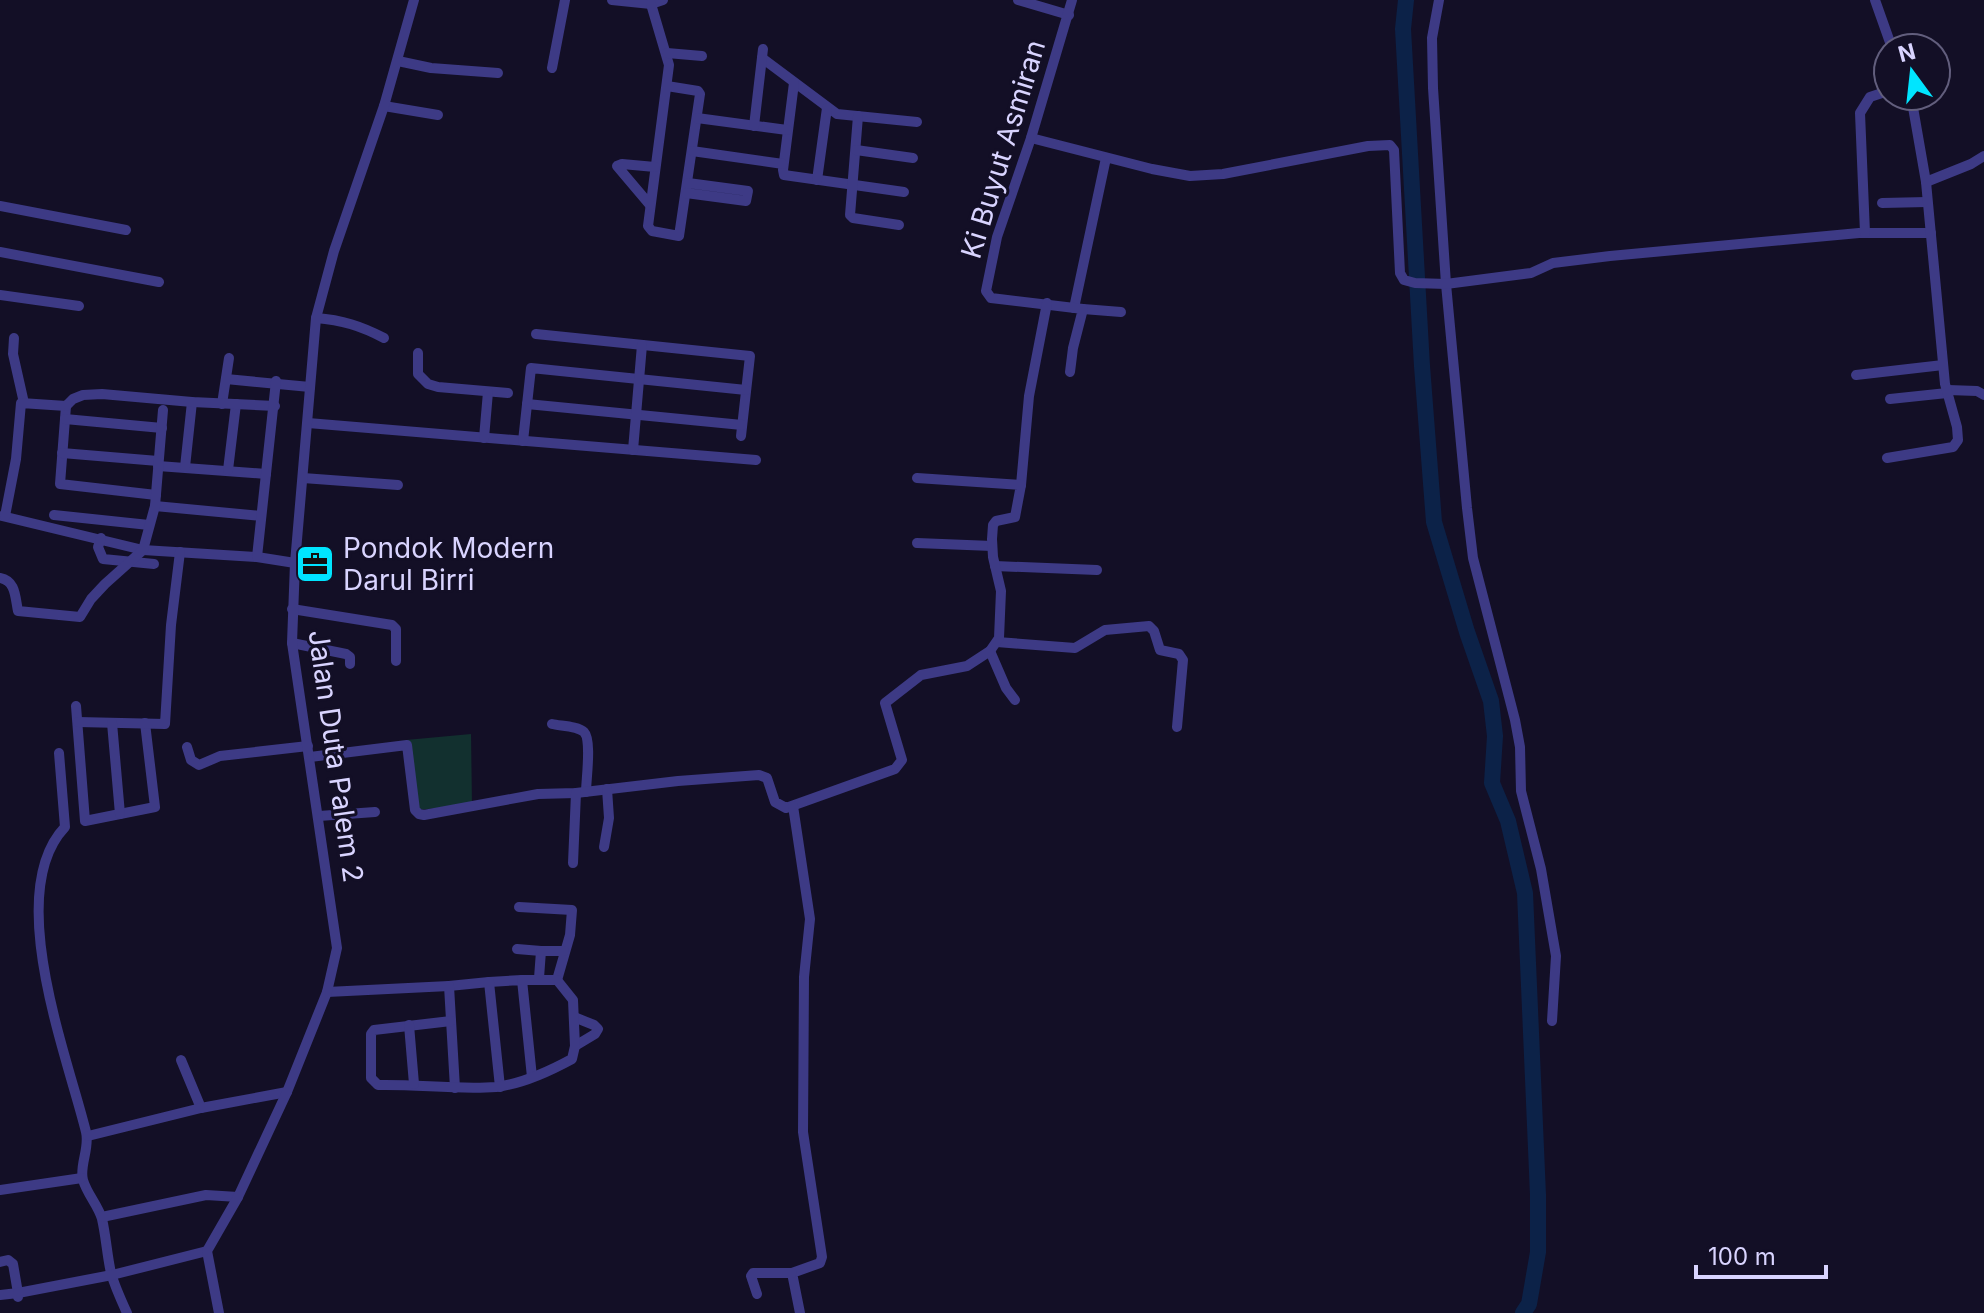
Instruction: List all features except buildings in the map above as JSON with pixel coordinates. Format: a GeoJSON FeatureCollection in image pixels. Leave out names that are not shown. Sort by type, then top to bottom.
{"type":"FeatureCollection","features":[{"type":"Feature","properties":{"kind":"street","name":"Jalan Duta Palem 2"},"geometry":{"type":"LineString","coordinates":[[207,1251],[238,1197],[287,1092],[327,992],[337,940],[292,643],[295,563],[316,318],[334,251],[398,61],[414,0]]}},
{"type":"Feature","properties":{"kind":"street"},"geometry":{"type":"LineString","coordinates":[[552,68],[565,0]]}},
{"type":"Feature","properties":{"kind":"street"},"geometry":{"type":"LineString","coordinates":[[612,0],[651,4],[663,0]]}},
{"type":"Feature","properties":{"kind":"street"},"geometry":{"type":"LineString","coordinates":[[1018,0],[1069,15]]}},
{"type":"Feature","properties":{"kind":"street","name":"Ki Buyut Asmiran"},"geometry":{"type":"LineString","coordinates":[[1072,0],[996,242],[986,291],[991,298],[1121,312]]}},
{"type":"Feature","properties":{"kind":"street"},"geometry":{"type":"LineString","coordinates":[[1439,0],[1432,38],[1442,284],[1473,558],[1515,720],[1520,747],[1521,791],[1550,913],[1556,956],[1552,1021]]}},
{"type":"Feature","properties":{"kind":"street"},"geometry":{"type":"LineString","coordinates":[[1875,0],[1886,32]]}},
{"type":"Feature","properties":{"kind":"street"},"geometry":{"type":"LineString","coordinates":[[651,4],[667,53],[667,86],[649,229],[679,235],[697,118],[698,91],[667,86]]}},
{"type":"Feature","properties":{"kind":"street"},"geometry":{"type":"LineString","coordinates":[[667,53],[702,56]]}},
{"type":"Feature","properties":{"kind":"street"},"geometry":{"type":"LineString","coordinates":[[754,126],[762,54],[794,83],[841,115],[917,122]]}},
{"type":"Feature","properties":{"kind":"street"},"geometry":{"type":"LineString","coordinates":[[398,61],[431,68],[498,73]]}},
{"type":"Feature","properties":{"kind":"street"},"geometry":{"type":"LineString","coordinates":[[794,83],[783,164],[786,176],[904,192]]}},
{"type":"Feature","properties":{"kind":"street"},"geometry":{"type":"LineString","coordinates":[[1865,233],[1860,113],[1872,96]]}},
{"type":"Feature","properties":{"kind":"street"},"geometry":{"type":"LineString","coordinates":[[384,106],[438,115]]}},
{"type":"Feature","properties":{"kind":"street"},"geometry":{"type":"LineString","coordinates":[[817,180],[827,108]]}},
{"type":"Feature","properties":{"kind":"street"},"geometry":{"type":"LineString","coordinates":[[1887,458],[1955,445],[1957,427],[1943,365],[1926,182],[1914,112]]}},
{"type":"Feature","properties":{"kind":"street"},"geometry":{"type":"LineString","coordinates":[[858,116],[851,217],[899,225]]}},
{"type":"Feature","properties":{"kind":"street"},"geometry":{"type":"LineString","coordinates":[[697,118],[787,130]]}},
{"type":"Feature","properties":{"kind":"street"},"geometry":{"type":"LineString","coordinates":[[1031,138],[1152,169],[1206,176],[1368,146],[1390,145],[1394,150],[1400,273],[1404,280],[1415,283],[1442,284],[1531,273],[1553,263],[1610,256],[1865,233],[1931,233]]}},
{"type":"Feature","properties":{"kind":"street"},"geometry":{"type":"LineString","coordinates":[[856,150],[913,158]]}},
{"type":"Feature","properties":{"kind":"street"},"geometry":{"type":"LineString","coordinates":[[692,151],[783,164]]}},
{"type":"Feature","properties":{"kind":"street"},"geometry":{"type":"LineString","coordinates":[[1926,182],[1984,156]]}},
{"type":"Feature","properties":{"kind":"street"},"geometry":{"type":"LineString","coordinates":[[1070,372],[1106,158]]}},
{"type":"Feature","properties":{"kind":"street"},"geometry":{"type":"LineString","coordinates":[[650,205],[617,166],[655,167]]}},
{"type":"Feature","properties":{"kind":"street"},"geometry":{"type":"LineString","coordinates":[[687,188],[748,191],[746,201],[687,188]]}},
{"type":"Feature","properties":{"kind":"street"},"geometry":{"type":"LineString","coordinates":[[1882,203],[1927,202]]}},
{"type":"Feature","properties":{"kind":"street"},"geometry":{"type":"LineString","coordinates":[[0,206],[126,230]]}},
{"type":"Feature","properties":{"kind":"street"},"geometry":{"type":"LineString","coordinates":[[0,252],[159,282]]}},
{"type":"Feature","properties":{"kind":"street"},"geometry":{"type":"LineString","coordinates":[[0,295],[79,306]]}},
{"type":"Feature","properties":{"kind":"street"},"geometry":{"type":"LineString","coordinates":[[187,747],[191,760],[199,765],[220,756],[407,745],[414,804],[419,814],[538,794],[759,775],[767,778],[779,806],[793,806],[900,766],[899,743],[885,703],[921,675],[963,669],[994,647],[1000,635],[1001,602],[992,546],[993,525],[1015,517],[1029,396],[1047,303]]}},
{"type":"Feature","properties":{"kind":"street"},"geometry":{"type":"LineString","coordinates":[[316,318],[350,322],[384,338]]}},
{"type":"Feature","properties":{"kind":"street"},"geometry":{"type":"LineString","coordinates":[[527,404],[636,415],[742,431],[750,356],[536,334]]}},
{"type":"Feature","properties":{"kind":"street"},"geometry":{"type":"LineString","coordinates":[[14,338],[13,354],[24,403]]}},
{"type":"Feature","properties":{"kind":"street"},"geometry":{"type":"LineString","coordinates":[[633,450],[642,345]]}},
{"type":"Feature","properties":{"kind":"street"},"geometry":{"type":"LineString","coordinates":[[418,353],[418,374],[428,384],[508,393]]}},
{"type":"Feature","properties":{"kind":"street"},"geometry":{"type":"LineString","coordinates":[[222,404],[229,358]]}},
{"type":"Feature","properties":{"kind":"street"},"geometry":{"type":"LineString","coordinates":[[1856,375],[1943,365]]}},
{"type":"Feature","properties":{"kind":"street"},"geometry":{"type":"LineString","coordinates":[[523,441],[531,368],[746,390]]}},
{"type":"Feature","properties":{"kind":"street"},"geometry":{"type":"LineString","coordinates":[[226,379],[310,387]]}},
{"type":"Feature","properties":{"kind":"street"},"geometry":{"type":"LineString","coordinates":[[257,557],[276,382]]}},
{"type":"Feature","properties":{"kind":"street"},"geometry":{"type":"LineString","coordinates":[[1890,399],[1948,392],[1977,391],[1984,395]]}},
{"type":"Feature","properties":{"kind":"street"},"geometry":{"type":"LineString","coordinates":[[484,438],[488,392]]}},
{"type":"Feature","properties":{"kind":"street"},"geometry":{"type":"LineString","coordinates":[[261,516],[62,485],[66,406],[73,399],[92,394],[275,406]]}},
{"type":"Feature","properties":{"kind":"street"},"geometry":{"type":"LineString","coordinates":[[185,467],[192,402]]}},
{"type":"Feature","properties":{"kind":"street"},"geometry":{"type":"LineString","coordinates":[[228,470],[236,404]]}},
{"type":"Feature","properties":{"kind":"street"},"geometry":{"type":"LineString","coordinates":[[66,406],[19,405],[16,459],[3,516],[143,550],[257,557],[295,563]]}},
{"type":"Feature","properties":{"kind":"street"},"geometry":{"type":"LineString","coordinates":[[0,578],[12,584],[18,611],[82,616],[91,599],[143,550],[155,501],[163,410]]}},
{"type":"Feature","properties":{"kind":"street"},"geometry":{"type":"LineString","coordinates":[[65,419],[162,428]]}},
{"type":"Feature","properties":{"kind":"street"},"geometry":{"type":"LineString","coordinates":[[308,423],[756,460]]}},
{"type":"Feature","properties":{"kind":"street"},"geometry":{"type":"LineString","coordinates":[[62,453],[266,474]]}},
{"type":"Feature","properties":{"kind":"street"},"geometry":{"type":"LineString","coordinates":[[303,478],[398,485]]}},
{"type":"Feature","properties":{"kind":"street"},"geometry":{"type":"LineString","coordinates":[[917,478],[1021,485]]}},
{"type":"Feature","properties":{"kind":"street"},"geometry":{"type":"LineString","coordinates":[[54,515],[149,525]]}},
{"type":"Feature","properties":{"kind":"street"},"geometry":{"type":"LineString","coordinates":[[101,538],[98,547],[101,558],[154,564]]}},
{"type":"Feature","properties":{"kind":"street"},"geometry":{"type":"LineString","coordinates":[[917,543],[992,546]]}},
{"type":"Feature","properties":{"kind":"street"},"geometry":{"type":"LineString","coordinates":[[78,722],[165,724],[171,625],[180,552]]}},
{"type":"Feature","properties":{"kind":"street"},"geometry":{"type":"LineString","coordinates":[[995,566],[1061,566],[1097,570]]}},
{"type":"Feature","properties":{"kind":"street"},"geometry":{"type":"LineString","coordinates":[[292,609],[394,626],[396,661]]}},
{"type":"Feature","properties":{"kind":"street"},"geometry":{"type":"LineString","coordinates":[[994,647],[1075,648],[1105,630],[1149,626],[1154,631],[1160,650],[1179,654],[1183,660],[1177,727]]}},
{"type":"Feature","properties":{"kind":"street"},"geometry":{"type":"LineString","coordinates":[[292,643],[346,654],[350,657],[350,664]]}},
{"type":"Feature","properties":{"kind":"street"},"geometry":{"type":"LineString","coordinates":[[994,647],[1006,688],[1015,700]]}},
{"type":"Feature","properties":{"kind":"street"},"geometry":{"type":"LineString","coordinates":[[76,706],[85,821],[155,807],[145,723]]}},
{"type":"Feature","properties":{"kind":"street"},"geometry":{"type":"LineString","coordinates":[[112,723],[120,814]]}},
{"type":"Feature","properties":{"kind":"street"},"geometry":{"type":"LineString","coordinates":[[552,724],[582,730],[588,746],[573,863]]}},
{"type":"Feature","properties":{"kind":"street"},"geometry":{"type":"LineString","coordinates":[[59,753],[65,827],[55,837],[43,871],[37,904],[38,933],[46,976],[88,1136],[82,1178],[102,1217],[112,1275],[127,1313]]}},
{"type":"Feature","properties":{"kind":"street"},"geometry":{"type":"LineString","coordinates":[[604,847],[609,818],[607,789]]}},
{"type":"Feature","properties":{"kind":"street"},"geometry":{"type":"LineString","coordinates":[[757,1294],[751,1276],[753,1273],[792,1273],[820,1263],[822,1257],[803,1132],[804,977],[810,922],[793,806]]}},
{"type":"Feature","properties":{"kind":"street"},"geometry":{"type":"LineString","coordinates":[[319,816],[375,812]]}},
{"type":"Feature","properties":{"kind":"street"},"geometry":{"type":"LineString","coordinates":[[519,907],[572,910],[570,935],[557,980]]}},
{"type":"Feature","properties":{"kind":"street"},"geometry":{"type":"LineString","coordinates":[[517,949],[564,951]]}},
{"type":"Feature","properties":{"kind":"street"},"geometry":{"type":"LineString","coordinates":[[539,978],[541,951]]}},
{"type":"Feature","properties":{"kind":"street"},"geometry":{"type":"LineString","coordinates":[[327,992],[539,978],[557,980],[573,1000],[575,1046],[572,1059],[500,1087],[378,1085],[371,1078],[371,1033],[378,1029],[451,1021]]}},
{"type":"Feature","properties":{"kind":"street"},"geometry":{"type":"LineString","coordinates":[[522,980],[532,1077]]}},
{"type":"Feature","properties":{"kind":"street"},"geometry":{"type":"LineString","coordinates":[[489,982],[500,1087]]}},
{"type":"Feature","properties":{"kind":"street"},"geometry":{"type":"LineString","coordinates":[[449,986],[455,1088]]}},
{"type":"Feature","properties":{"kind":"street"},"geometry":{"type":"LineString","coordinates":[[574,1017],[598,1029],[575,1046]]}},
{"type":"Feature","properties":{"kind":"street"},"geometry":{"type":"LineString","coordinates":[[409,1025],[414,1084]]}},
{"type":"Feature","properties":{"kind":"street"},"geometry":{"type":"LineString","coordinates":[[181,1060],[201,1108]]}},
{"type":"Feature","properties":{"kind":"street"},"geometry":{"type":"LineString","coordinates":[[88,1136],[201,1108],[287,1092]]}},
{"type":"Feature","properties":{"kind":"street"},"geometry":{"type":"LineString","coordinates":[[0,1190],[82,1178]]}},
{"type":"Feature","properties":{"kind":"street"},"geometry":{"type":"LineString","coordinates":[[102,1217],[206,1195],[238,1197]]}},
{"type":"Feature","properties":{"kind":"street"},"geometry":{"type":"LineString","coordinates":[[0,1295],[18,1295],[207,1251],[219,1313]]}},
{"type":"Feature","properties":{"kind":"street"},"geometry":{"type":"LineString","coordinates":[[0,1262],[8,1260],[13,1264],[18,1295]]}},
{"type":"Feature","properties":{"kind":"street"},"geometry":{"type":"LineString","coordinates":[[792,1273],[800,1313]]}},
{"type":"Feature","properties":{"kind":"green space"},"geometry":{"type":"Polygon","coordinates":[[[471,734],[472,806],[412,810],[406,740],[471,734]]]}},
{"type":"Feature","properties":{"kind":"waterway"},"geometry":{"type":"LineString","coordinates":[[1406,0],[1403,29],[1434,522],[1491,701],[1495,736],[1492,783],[1508,821],[1525,893],[1538,1252],[1529,1304],[1523,1313]]}},
{"type":"Feature","properties":{"kind":"place","name":"Pondok Modern Darul Birri"},"geometry":{"type":"Point","coordinates":[315,564]}}]}
